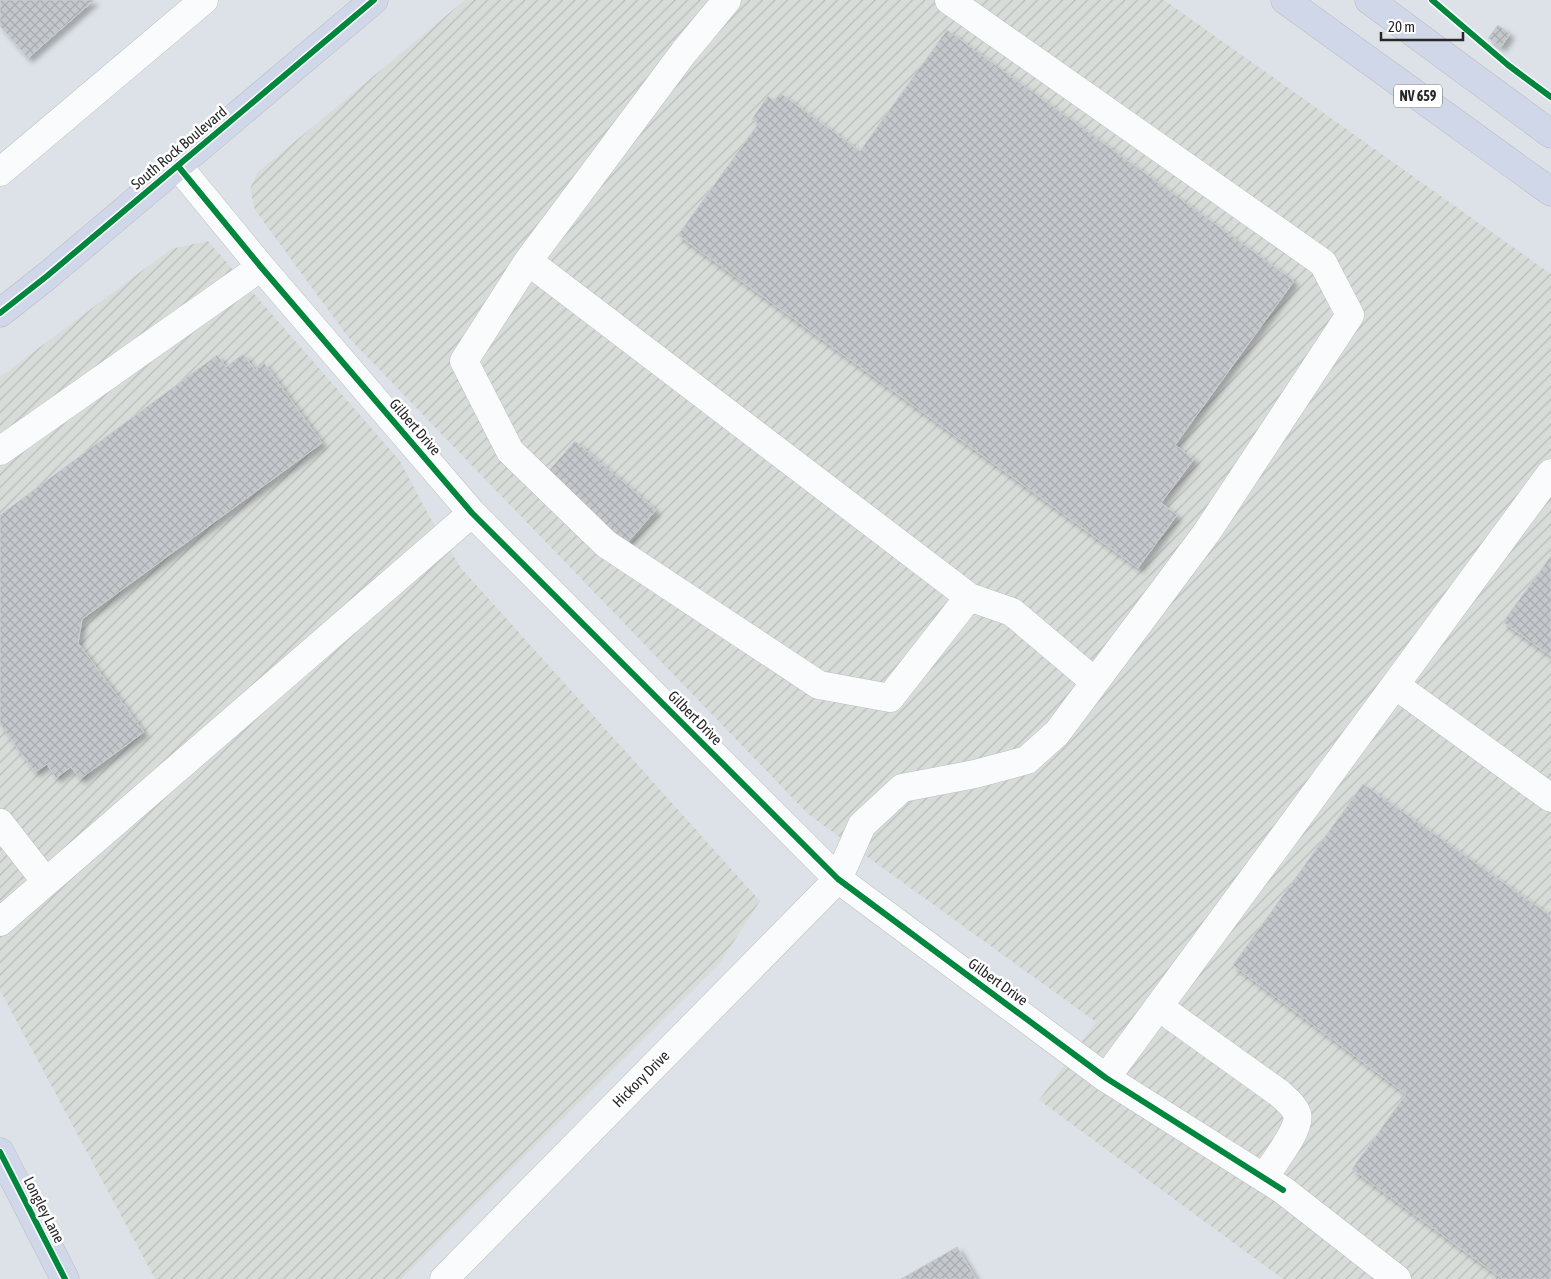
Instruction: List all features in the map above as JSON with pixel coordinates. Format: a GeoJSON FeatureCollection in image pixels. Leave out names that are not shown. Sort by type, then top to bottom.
{"type":"FeatureCollection","features":[{"type":"Feature","properties":{"kind":"main road","name":"South Rock Boulevard"},"geometry":{"type":"LineString","coordinates":[[0,313],[178,166],[374,0]]}},
{"type":"Feature","properties":{"kind":"main road","name":"NV 659"},"geometry":{"type":"LineString","coordinates":[[1285,0],[1551,192]]}},
{"type":"Feature","properties":{"kind":"main road"},"geometry":{"type":"LineString","coordinates":[[1369,0],[1551,134]]}},
{"type":"Feature","properties":{"kind":"main road","name":"Longley Lane"},"geometry":{"type":"LineString","coordinates":[[0,1152],[65,1279]]}},
{"type":"Feature","properties":{"kind":"street"},"geometry":{"type":"LineString","coordinates":[[0,172],[204,0]]}},
{"type":"Feature","properties":{"kind":"street"},"geometry":{"type":"LineString","coordinates":[[727,0],[684,52],[528,261],[464,361],[510,451],[606,544],[819,685],[890,698],[969,597]]}},
{"type":"Feature","properties":{"kind":"street"},"geometry":{"type":"LineString","coordinates":[[838,879],[862,825],[902,788],[975,774],[1027,760],[1057,732],[1207,532],[1350,315],[1323,263],[950,0]]}},
{"type":"Feature","properties":{"kind":"street","name":"Gilbert Drive"},"geometry":{"type":"LineString","coordinates":[[178,166],[261,267],[472,513],[838,879],[1106,1078],[1273,1184],[1397,1279]]}},
{"type":"Feature","properties":{"kind":"street"},"geometry":{"type":"LineString","coordinates":[[528,261],[969,597],[1012,612],[1095,682]]}},
{"type":"Feature","properties":{"kind":"street"},"geometry":{"type":"LineString","coordinates":[[0,450],[261,267]]}},
{"type":"Feature","properties":{"kind":"street"},"geometry":{"type":"LineString","coordinates":[[1106,1078],[1551,473]]}},
{"type":"Feature","properties":{"kind":"street"},"geometry":{"type":"LineString","coordinates":[[0,922],[472,513]]}},
{"type":"Feature","properties":{"kind":"street"},"geometry":{"type":"LineString","coordinates":[[1395,685],[1551,798]]}},
{"type":"Feature","properties":{"kind":"street"},"geometry":{"type":"LineString","coordinates":[[0,823],[46,882]]}},
{"type":"Feature","properties":{"kind":"street","name":"Hickory Drive"},"geometry":{"type":"LineString","coordinates":[[444,1279],[838,879]]}},
{"type":"Feature","properties":{"kind":"street"},"geometry":{"type":"LineString","coordinates":[[1159,1006],[1279,1093],[1292,1105],[1297,1114],[1297,1127],[1273,1184]]}},
{"type":"Feature","properties":{"kind":"shaded area"},"geometry":{"type":"Polygon","coordinates":[[[465,0],[1164,0],[1551,274],[1551,1279],[1283,1279],[1039,1100],[1096,1022],[808,814],[348,337],[255,210],[250,189],[257,173],[465,0]]]}},
{"type":"Feature","properties":{"kind":"shaded area"},"geometry":{"type":"Polygon","coordinates":[[[208,241],[400,461],[428,514],[461,568],[760,901],[720,963],[401,1279],[155,1279],[0,990],[0,377],[171,249],[208,241]]]}},
{"type":"Feature","properties":{"kind":"building"},"geometry":{"type":"Polygon","coordinates":[[[0,0],[94,0],[28,58],[0,26],[0,0]]]}},
{"type":"Feature","properties":{"kind":"building"},"geometry":{"type":"Polygon","coordinates":[[[1498,25],[1510,34],[1501,47],[1488,38],[1498,25]]]}},
{"type":"Feature","properties":{"kind":"building"},"geometry":{"type":"Polygon","coordinates":[[[947,30],[1294,281],[1175,445],[1194,459],[1161,503],[1177,515],[1138,568],[678,235],[758,124],[752,119],[768,96],[774,101],[780,93],[860,151],[947,30]]]}},
{"type":"Feature","properties":{"kind":"building"},"geometry":{"type":"Polygon","coordinates":[[[243,354],[255,370],[264,363],[322,443],[82,619],[78,643],[144,732],[80,779],[71,767],[56,778],[47,764],[35,772],[0,724],[0,515],[217,355],[226,367],[243,354]]]}},
{"type":"Feature","properties":{"kind":"building"},"geometry":{"type":"Polygon","coordinates":[[[575,441],[656,510],[627,543],[546,474],[575,441]]]}},
{"type":"Feature","properties":{"kind":"building"},"geometry":{"type":"Polygon","coordinates":[[[1551,556],[1551,656],[1503,622],[1551,556]]]}},
{"type":"Feature","properties":{"kind":"building"},"geometry":{"type":"Polygon","coordinates":[[[1363,784],[1551,916],[1551,1279],[1503,1279],[1352,1169],[1406,1094],[1233,965],[1363,784]]]}},
{"type":"Feature","properties":{"kind":"building"},"geometry":{"type":"Polygon","coordinates":[[[957,1247],[976,1279],[901,1279],[957,1247]]]}},
{"type":"Feature","properties":{"kind":"cycle path"},"geometry":{"type":"LineString","coordinates":[[0,313],[47,276],[374,0]]}},
{"type":"Feature","properties":{"kind":"cycle path"},"geometry":{"type":"LineString","coordinates":[[1432,0],[1508,65],[1551,97]]}},
{"type":"Feature","properties":{"kind":"cycle path"},"geometry":{"type":"LineString","coordinates":[[178,166],[261,267],[472,513],[838,879],[1106,1078],[1283,1190]]}},
{"type":"Feature","properties":{"kind":"cycle path"},"geometry":{"type":"LineString","coordinates":[[0,1152],[65,1279]]}}]}
